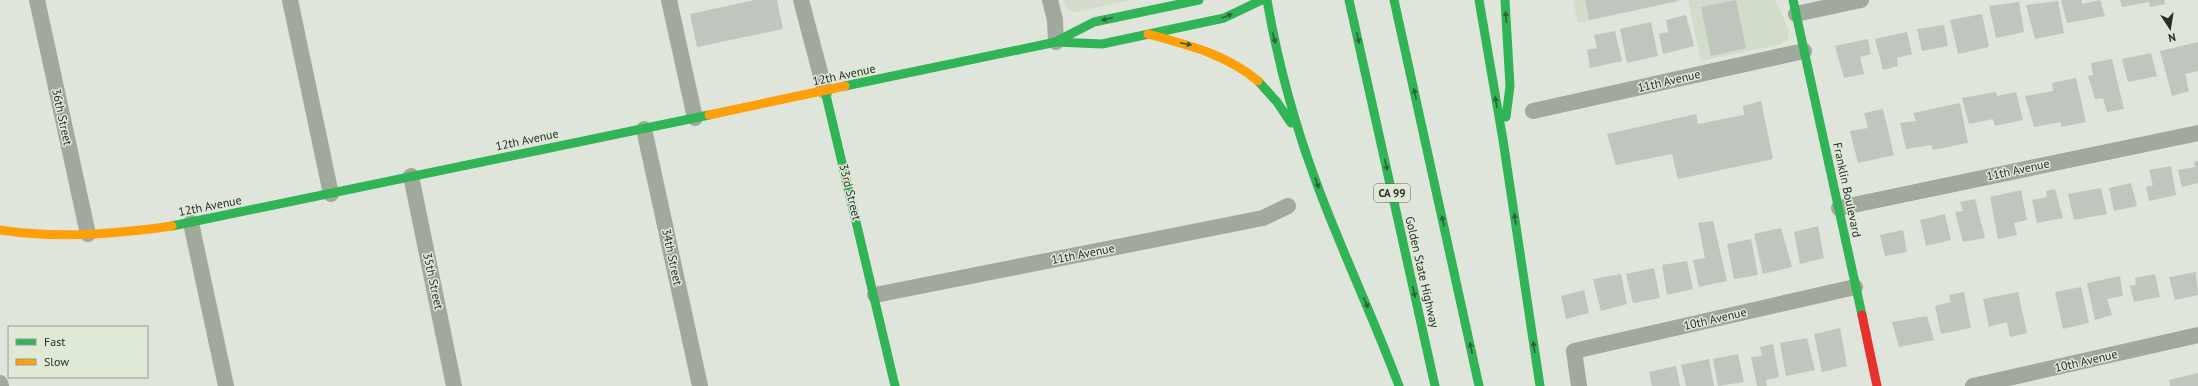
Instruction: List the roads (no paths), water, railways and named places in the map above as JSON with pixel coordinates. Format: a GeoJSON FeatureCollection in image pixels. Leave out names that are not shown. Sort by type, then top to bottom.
{"type":"FeatureCollection","features":[{"type":"Feature","properties":{"kind":"main road","name":"12th Avenue"},"geometry":{"type":"LineString","coordinates":[[1056,42],[1094,22],[1145,10],[1199,0]]}},
{"type":"Feature","properties":{"kind":"main road","name":"12th Avenue"},"geometry":{"type":"LineString","coordinates":[[0,230],[52,235],[88,234],[115,233],[191,223],[1056,42],[1102,44],[1224,18],[1262,0]]}},
{"type":"Feature","properties":{"kind":"main road"},"geometry":{"type":"LineString","coordinates":[[1267,0],[1272,31],[1304,146],[1318,187],[1399,386]]}},
{"type":"Feature","properties":{"kind":"main road","name":"Golden State Highway"},"geometry":{"type":"LineString","coordinates":[[1349,0],[1435,386]]}},
{"type":"Feature","properties":{"kind":"main road"},"geometry":{"type":"LineString","coordinates":[[1394,0],[1479,386]]}},
{"type":"Feature","properties":{"kind":"main road"},"geometry":{"type":"LineString","coordinates":[[1479,0],[1503,140],[1540,386]]}},
{"type":"Feature","properties":{"kind":"main road"},"geometry":{"type":"LineString","coordinates":[[1503,140],[1510,86],[1505,0]]}},
{"type":"Feature","properties":{"kind":"main road","name":"Franklin Boulevard"},"geometry":{"type":"LineString","coordinates":[[1795,7],[1877,386]]}},
{"type":"Feature","properties":{"kind":"main road"},"geometry":{"type":"LineString","coordinates":[[1148,34],[1208,50],[1248,72],[1268,90],[1283,109],[1304,146]]}},
{"type":"Feature","properties":{"kind":"main road","name":"33rd Street"},"geometry":{"type":"LineString","coordinates":[[825,91],[875,295],[895,386]]}},
{"type":"Feature","properties":{"kind":"street","name":"36th Street"},"geometry":{"type":"LineString","coordinates":[[37,0],[88,234]]}},
{"type":"Feature","properties":{"kind":"street"},"geometry":{"type":"LineString","coordinates":[[290,0],[331,194]]}},
{"type":"Feature","properties":{"kind":"street"},"geometry":{"type":"LineString","coordinates":[[668,0],[695,118]]}},
{"type":"Feature","properties":{"kind":"street","name":"33rd Street"},"geometry":{"type":"LineString","coordinates":[[801,0],[825,91]]}},
{"type":"Feature","properties":{"kind":"street"},"geometry":{"type":"LineString","coordinates":[[1050,0],[1055,20],[1056,42]]}},
{"type":"Feature","properties":{"kind":"street"},"geometry":{"type":"LineString","coordinates":[[1795,7],[1861,0]]}},
{"type":"Feature","properties":{"kind":"street","name":"11th Avenue"},"geometry":{"type":"LineString","coordinates":[[1533,111],[1804,51]]}},
{"type":"Feature","properties":{"kind":"street","name":"34th Street"},"geometry":{"type":"LineString","coordinates":[[644,129],[700,386]]}},
{"type":"Feature","properties":{"kind":"street","name":"11th Avenue"},"geometry":{"type":"LineString","coordinates":[[1838,208],[2198,133]]}},
{"type":"Feature","properties":{"kind":"street","name":"35th Street"},"geometry":{"type":"LineString","coordinates":[[411,176],[454,386]]}},
{"type":"Feature","properties":{"kind":"street","name":"11th Avenue"},"geometry":{"type":"LineString","coordinates":[[875,295],[1263,218],[1288,206]]}},
{"type":"Feature","properties":{"kind":"street"},"geometry":{"type":"LineString","coordinates":[[191,223],[226,386]]}},
{"type":"Feature","properties":{"kind":"street","name":"10th Avenue"},"geometry":{"type":"LineString","coordinates":[[1579,386],[1574,352],[1856,287]]}},
{"type":"Feature","properties":{"kind":"street","name":"10th Avenue"},"geometry":{"type":"LineString","coordinates":[[1973,386],[2198,335]]}}]}
